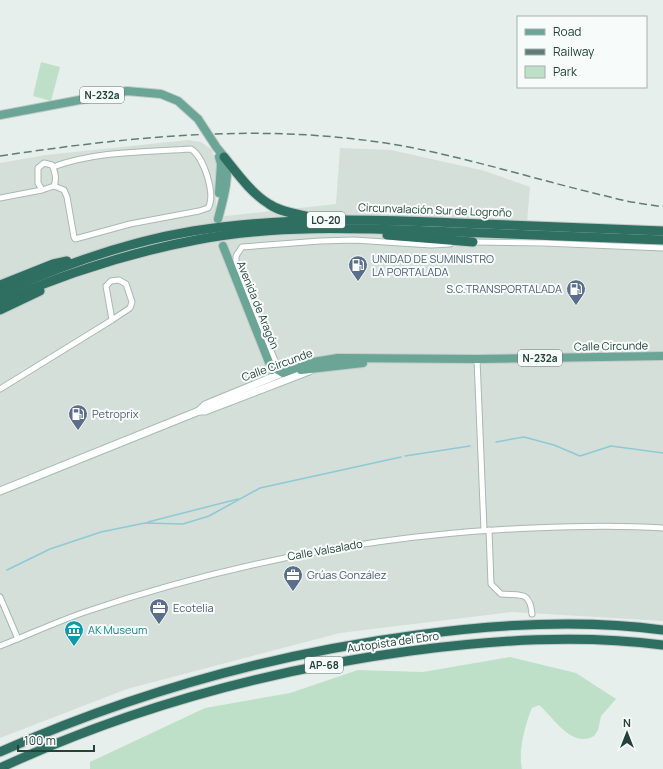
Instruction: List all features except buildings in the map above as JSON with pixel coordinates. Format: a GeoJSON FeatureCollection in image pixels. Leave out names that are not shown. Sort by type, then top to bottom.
{"type":"FeatureCollection","features":[{"type":"Feature","properties":{"kind":"highway"},"geometry":{"type":"LineString","coordinates":[[224,157],[243,180],[268,204],[319,220]]}},
{"type":"Feature","properties":{"kind":"highway","name":"Circunvalación Sur de Logroño"},"geometry":{"type":"LineString","coordinates":[[0,293],[92,256],[156,239],[228,226],[319,220],[373,220],[663,231]]}},
{"type":"Feature","properties":{"kind":"highway"},"geometry":{"type":"LineString","coordinates":[[356,229],[377,234],[473,242]]}},
{"type":"Feature","properties":{"kind":"highway","name":"Circunvalación Sur de Logroño"},"geometry":{"type":"LineString","coordinates":[[0,302],[64,275],[104,262],[196,240],[228,235],[287,230],[356,229],[663,240]]}},
{"type":"Feature","properties":{"kind":"highway"},"geometry":{"type":"LineString","coordinates":[[0,285],[53,264],[92,256]]}},
{"type":"Feature","properties":{"kind":"highway"},"geometry":{"type":"LineString","coordinates":[[0,310],[47,287],[125,258]]}},
{"type":"Feature","properties":{"kind":"highway","name":"Autopista del Ebro"},"geometry":{"type":"LineString","coordinates":[[0,752],[85,717],[157,692],[248,667],[329,649],[422,634],[505,626],[580,624],[663,630]]}},
{"type":"Feature","properties":{"kind":"highway","name":"Autopista del Ebro"},"geometry":{"type":"LineString","coordinates":[[0,768],[80,734],[152,709],[225,688],[325,665],[426,649],[508,641],[579,639],[663,645]]}},
{"type":"Feature","properties":{"kind":"main road","name":"N-232a"},"geometry":{"type":"LineString","coordinates":[[0,115],[127,91],[161,94],[178,101],[198,119],[224,157],[227,167],[226,181],[218,219],[221,164],[215,144]]}},
{"type":"Feature","properties":{"kind":"main road","name":"Avenida de Aragón"},"geometry":{"type":"LineString","coordinates":[[223,246],[276,372]]}},
{"type":"Feature","properties":{"kind":"main road","name":"Calle Circunde"},"geometry":{"type":"LineString","coordinates":[[199,411],[205,405],[276,372],[313,362],[338,358],[478,359],[663,356]]}},
{"type":"Feature","properties":{"kind":"main road","name":"Calle Circunde"},"geometry":{"type":"LineString","coordinates":[[0,491],[199,411],[205,411],[313,370],[342,364],[409,362],[416,359]]}},
{"type":"Feature","properties":{"kind":"main road","name":"N-232a"},"geometry":{"type":"LineString","coordinates":[[276,372],[282,377],[303,369],[313,370]]}},
{"type":"Feature","properties":{"kind":"main road"},"geometry":{"type":"LineString","coordinates":[[246,395],[254,388],[273,380],[276,372]]}},
{"type":"Feature","properties":{"kind":"street"},"geometry":{"type":"LineString","coordinates":[[53,166],[68,161],[129,153],[191,149],[197,153],[204,164],[208,182],[209,208]]}},
{"type":"Feature","properties":{"kind":"street"},"geometry":{"type":"LineString","coordinates":[[42,190],[38,183],[38,168],[44,163],[52,164],[53,166],[56,176],[54,186]]}},
{"type":"Feature","properties":{"kind":"street"},"geometry":{"type":"LineString","coordinates":[[0,198],[42,190],[54,186],[64,190],[67,197],[74,237],[76,239],[130,224],[199,211],[218,205]]}},
{"type":"Feature","properties":{"kind":"street"},"geometry":{"type":"LineString","coordinates":[[276,372],[276,363],[236,264],[236,256],[242,247],[354,240],[431,245],[473,242],[663,248]]}},
{"type":"Feature","properties":{"kind":"street"},"geometry":{"type":"LineString","coordinates":[[0,389],[112,320],[130,308],[132,302],[126,284],[120,280],[111,281],[106,286],[112,320]]}},
{"type":"Feature","properties":{"kind":"street"},"geometry":{"type":"LineString","coordinates":[[478,359],[486,530],[491,584],[501,594],[518,594],[527,596],[530,601],[532,614]]}},
{"type":"Feature","properties":{"kind":"street","name":"Calle Valsalado"},"geometry":{"type":"LineString","coordinates":[[0,646],[84,612],[163,588],[266,561],[374,542],[486,530],[567,526],[663,528]]}},
{"type":"Feature","properties":{"kind":"street"},"geometry":{"type":"LineString","coordinates":[[0,597],[18,639]]}},
{"type":"Feature","properties":{"kind":"shaded area"},"geometry":{"type":"Polygon","coordinates":[[[188,140],[201,142],[212,150],[216,163],[216,217],[336,204],[340,148],[391,150],[485,171],[530,187],[525,246],[663,251],[663,621],[512,612],[340,633],[127,689],[0,738],[0,163],[46,155],[188,140]]]}},
{"type":"Feature","properties":{"kind":"green space"},"geometry":{"type":"Polygon","coordinates":[[[41,62],[60,67],[51,101],[33,96],[41,62]]]}},
{"type":"Feature","properties":{"kind":"green space"},"geometry":{"type":"Polygon","coordinates":[[[510,657],[576,673],[616,699],[601,716],[598,730],[594,736],[586,739],[571,735],[557,724],[539,705],[532,708],[527,722],[521,755],[522,769],[90,769],[90,762],[205,708],[290,693],[358,670],[423,672],[510,657]]]}},
{"type":"Feature","properties":{"kind":"waterway"},"geometry":{"type":"LineString","coordinates":[[496,442],[524,437],[554,445],[580,456],[611,446],[663,453]]}},
{"type":"Feature","properties":{"kind":"waterway"},"geometry":{"type":"LineString","coordinates":[[405,456],[470,446]]}},
{"type":"Feature","properties":{"kind":"waterway"},"geometry":{"type":"LineString","coordinates":[[7,570],[50,549],[101,532],[145,523],[183,524],[209,516],[260,488],[401,457]]}},
{"type":"Feature","properties":{"kind":"waterway"},"geometry":{"type":"LineString","coordinates":[[148,522],[238,499]]}},
{"type":"Feature","properties":{"kind":"railway"},"geometry":{"type":"LineString","coordinates":[[0,156],[101,143],[202,134],[252,133],[302,135],[353,139],[429,151],[616,199],[663,207]]}},
{"type":"Feature","properties":{"kind":"place","name":"UNIDAD DE SUMINISTRO LA PORTALADA"},"geometry":{"type":"Point","coordinates":[358,282]}},
{"type":"Feature","properties":{"kind":"place","name":"S.C.TRANSPORTALADA"},"geometry":{"type":"Point","coordinates":[576,306]}},
{"type":"Feature","properties":{"kind":"place","name":"Petroprix"},"geometry":{"type":"Point","coordinates":[78,431]}},
{"type":"Feature","properties":{"kind":"place","name":"Grúas González"},"geometry":{"type":"Point","coordinates":[293,592]}},
{"type":"Feature","properties":{"kind":"place","name":"Ecotelia"},"geometry":{"type":"Point","coordinates":[159,625]}},
{"type":"Feature","properties":{"kind":"place","name":"AK Museum"},"geometry":{"type":"Point","coordinates":[74,647]}}]}
